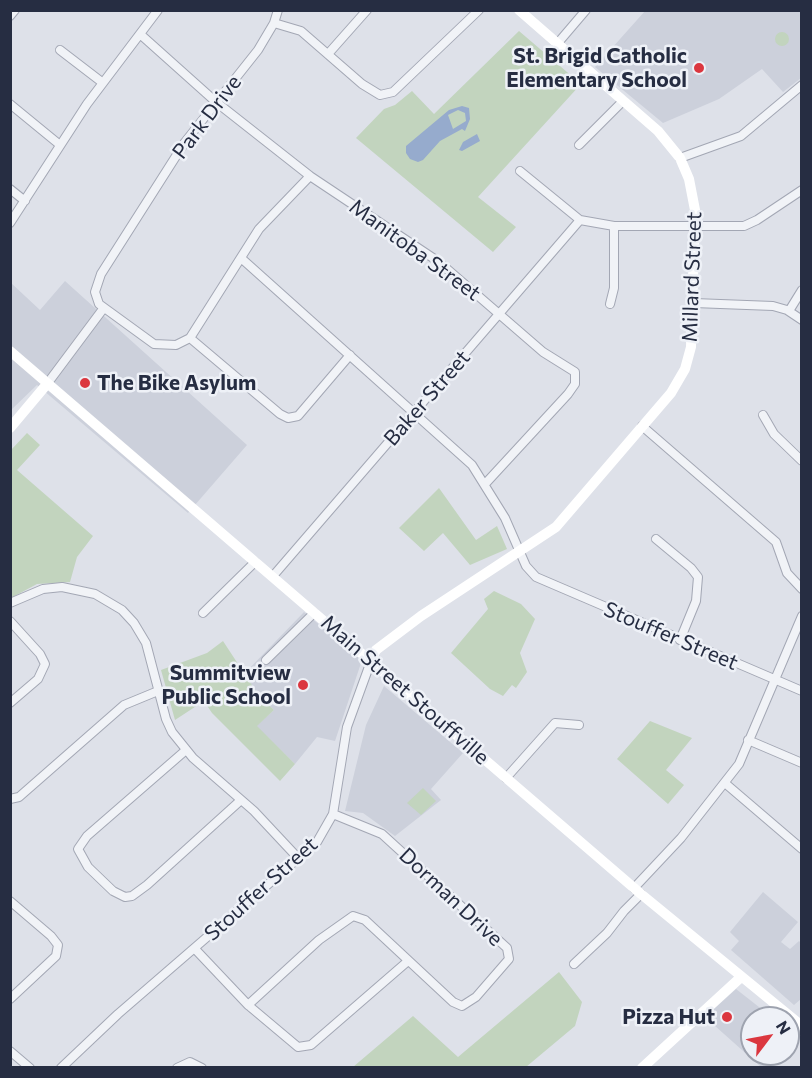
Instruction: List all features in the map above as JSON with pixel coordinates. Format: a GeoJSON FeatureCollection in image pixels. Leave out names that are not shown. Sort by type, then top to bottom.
{"type":"FeatureCollection","features":[{"type":"Feature","properties":{"kind":"street"},"geometry":{"type":"LineString","coordinates":[[10,16],[15,10]]}},
{"type":"Feature","properties":{"kind":"street","name":"Park Drive"},"geometry":{"type":"LineString","coordinates":[[103,309],[95,292],[101,274],[185,142],[258,50],[278,10]]}},
{"type":"Feature","properties":{"kind":"street"},"geometry":{"type":"LineString","coordinates":[[328,54],[367,10]]}},
{"type":"Feature","properties":{"kind":"street"},"geometry":{"type":"LineString","coordinates":[[274,22],[293,27],[374,92],[387,94],[393,92],[479,10]]}},
{"type":"Feature","properties":{"kind":"street","name":"Millard Street"},"geometry":{"type":"LineString","coordinates":[[519,10],[664,136],[680,158],[693,194],[695,228],[691,347],[685,369],[670,393],[556,527],[519,551]]}},
{"type":"Feature","properties":{"kind":"street"},"geometry":{"type":"LineString","coordinates":[[556,44],[586,10]]}},
{"type":"Feature","properties":{"kind":"street"},"geometry":{"type":"LineString","coordinates":[[10,223],[60,145],[155,12]]}},
{"type":"Feature","properties":{"kind":"street","name":"Manitoba Street"},"geometry":{"type":"LineString","coordinates":[[140,34],[216,102],[310,176],[439,262],[543,352],[566,364],[577,375],[575,384],[568,394],[485,484]]}},
{"type":"Feature","properties":{"kind":"street"},"geometry":{"type":"LineString","coordinates":[[60,50],[103,83]]}},
{"type":"Feature","properties":{"kind":"street"},"geometry":{"type":"LineString","coordinates":[[680,158],[741,136],[801,85]]}},
{"type":"Feature","properties":{"kind":"street"},"geometry":{"type":"LineString","coordinates":[[579,146],[623,101]]}},
{"type":"Feature","properties":{"kind":"street"},"geometry":{"type":"LineString","coordinates":[[10,104],[60,145]]}},
{"type":"Feature","properties":{"kind":"street"},"geometry":{"type":"LineString","coordinates":[[520,171],[580,220],[614,226],[695,228],[744,226],[757,220],[801,189]]}},
{"type":"Feature","properties":{"kind":"street"},"geometry":{"type":"LineString","coordinates":[[10,428],[47,384],[103,309],[154,344],[176,345],[190,338],[267,219],[310,176]]}},
{"type":"Feature","properties":{"kind":"street"},"geometry":{"type":"LineString","coordinates":[[10,189],[26,201]]}},
{"type":"Feature","properties":{"kind":"street","name":"Baker Street"},"geometry":{"type":"LineString","coordinates":[[273,576],[580,220]]}},
{"type":"Feature","properties":{"kind":"street"},"geometry":{"type":"LineString","coordinates":[[610,304],[614,288],[614,226]]}},
{"type":"Feature","properties":{"kind":"street"},"geometry":{"type":"LineString","coordinates":[[241,258],[463,456],[485,484],[505,518],[519,551]]}},
{"type":"Feature","properties":{"kind":"street"},"geometry":{"type":"LineString","coordinates":[[789,311],[801,290]]}},
{"type":"Feature","properties":{"kind":"street"},"geometry":{"type":"LineString","coordinates":[[694,303],[772,306],[789,311],[801,319]]}},
{"type":"Feature","properties":{"kind":"street"},"geometry":{"type":"LineString","coordinates":[[190,338],[280,414],[288,418],[298,416],[350,355]]}},
{"type":"Feature","properties":{"kind":"street","name":"Main Street Stouffville"},"geometry":{"type":"LineString","coordinates":[[10,351],[740,978],[778,1006]]}},
{"type":"Feature","properties":{"kind":"street"},"geometry":{"type":"LineString","coordinates":[[763,415],[774,434],[801,461]]}},
{"type":"Feature","properties":{"kind":"street"},"geometry":{"type":"LineString","coordinates":[[642,426],[776,542],[787,573],[801,589]]}},
{"type":"Feature","properties":{"kind":"street"},"geometry":{"type":"LineString","coordinates":[[656,539],[691,568],[699,583],[691,616],[680,640]]}},
{"type":"Feature","properties":{"kind":"street","name":"Stouffer Street"},"geometry":{"type":"LineString","coordinates":[[61,1068],[317,842],[333,814],[347,727],[376,650],[421,616],[519,551],[531,573],[546,584],[801,691]]}},
{"type":"Feature","properties":{"kind":"street"},"geometry":{"type":"LineString","coordinates":[[203,613],[255,562]]}},
{"type":"Feature","properties":{"kind":"street"},"geometry":{"type":"LineString","coordinates":[[10,603],[43,589],[62,587],[103,598],[122,610],[142,635],[150,656],[166,719],[186,750],[275,831],[298,858]]}},
{"type":"Feature","properties":{"kind":"street"},"geometry":{"type":"LineString","coordinates":[[266,660],[314,613]]}},
{"type":"Feature","properties":{"kind":"street"},"geometry":{"type":"LineString","coordinates":[[573,964],[607,933],[638,891],[726,784],[743,756],[801,616]]}},
{"type":"Feature","properties":{"kind":"street"},"geometry":{"type":"LineString","coordinates":[[10,621],[40,654],[45,664],[38,679],[10,703]]}},
{"type":"Feature","properties":{"kind":"street"},"geometry":{"type":"LineString","coordinates":[[10,799],[19,797],[124,705],[158,691]]}},
{"type":"Feature","properties":{"kind":"street"},"geometry":{"type":"LineString","coordinates":[[506,778],[555,723],[579,725]]}},
{"type":"Feature","properties":{"kind":"street"},"geometry":{"type":"LineString","coordinates":[[748,741],[801,763]]}},
{"type":"Feature","properties":{"kind":"street"},"geometry":{"type":"LineString","coordinates":[[186,750],[87,836],[78,849],[81,858],[113,891],[124,897],[132,896],[241,800]]}},
{"type":"Feature","properties":{"kind":"street"},"geometry":{"type":"LineString","coordinates":[[726,784],[801,849]]}},
{"type":"Feature","properties":{"kind":"street","name":"Dorman Drive"},"geometry":{"type":"LineString","coordinates":[[248,1005],[319,940],[353,916],[365,920],[453,1002],[462,1006],[476,998],[506,965],[509,953],[495,936],[382,834],[333,814]]}},
{"type":"Feature","properties":{"kind":"street"},"geometry":{"type":"LineString","coordinates":[[10,902],[51,936],[58,945],[56,956],[10,999]]}},
{"type":"Feature","properties":{"kind":"street"},"geometry":{"type":"LineString","coordinates":[[195,949],[248,1005],[291,1043],[304,1047],[317,1041],[408,961]]}},
{"type":"Feature","properties":{"kind":"street"},"geometry":{"type":"LineString","coordinates":[[642,1068],[740,978]]}},
{"type":"Feature","properties":{"kind":"street"},"geometry":{"type":"LineString","coordinates":[[10,1051],[30,1068]]}},
{"type":"Feature","properties":{"kind":"street"},"geometry":{"type":"LineString","coordinates":[[177,1068],[190,1062],[202,1068]]}},
{"type":"Feature","properties":{"kind":"shaded area","name":"St. Brigid Catholic Elementary School"},"geometry":{"type":"Polygon","coordinates":[[[645,11],[801,11],[801,78],[783,92],[762,69],[719,99],[663,123],[595,67],[645,11]]]}},
{"type":"Feature","properties":{"kind":"shaded area"},"geometry":{"type":"Polygon","coordinates":[[[65,281],[247,445],[188,513],[37,385],[11,410],[10,282],[40,310],[65,281]]]}},
{"type":"Feature","properties":{"kind":"shaded area","name":"Summitview Public School"},"geometry":{"type":"Polygon","coordinates":[[[304,612],[362,660],[335,741],[317,737],[295,764],[256,726],[274,710],[259,696],[244,674],[304,612]]]}},
{"type":"Feature","properties":{"kind":"shaded area"},"geometry":{"type":"Polygon","coordinates":[[[384,686],[463,753],[431,789],[441,800],[395,836],[363,813],[345,811],[366,725],[384,686]]]}},
{"type":"Feature","properties":{"kind":"shaded area"},"geometry":{"type":"Polygon","coordinates":[[[763,892],[798,922],[781,942],[790,949],[799,941],[801,943],[801,999],[794,1005],[731,950],[739,941],[730,932],[763,892]]]}},
{"type":"Feature","properties":{"kind":"shaded area"},"geometry":{"type":"Polygon","coordinates":[[[736,989],[758,1006],[740,1006],[740,1048],[705,1017],[736,989]]]}},
{"type":"Feature","properties":{"kind":"green space"},"geometry":{"type":"Polygon","coordinates":[[[519,31],[581,84],[478,197],[516,227],[493,252],[356,138],[384,109],[395,105],[412,91],[434,114],[519,31]]]}},
{"type":"Feature","properties":{"kind":"green space"},"geometry":{"type":"Polygon","coordinates":[[[779,32],[785,32],[789,39],[785,46],[779,46],[775,42],[775,36],[779,32]]]}},
{"type":"Feature","properties":{"kind":"green space"},"geometry":{"type":"Polygon","coordinates":[[[27,433],[40,445],[17,470],[93,536],[77,557],[70,582],[37,584],[11,598],[11,450],[27,433]]]}},
{"type":"Feature","properties":{"kind":"green space"},"geometry":{"type":"Polygon","coordinates":[[[439,488],[476,540],[497,526],[507,549],[470,565],[443,533],[424,551],[399,528],[439,488]]]}},
{"type":"Feature","properties":{"kind":"green space"},"geometry":{"type":"Polygon","coordinates":[[[494,591],[521,604],[535,619],[520,653],[527,672],[516,688],[512,685],[503,696],[490,689],[451,653],[488,609],[484,599],[494,591]]]}},
{"type":"Feature","properties":{"kind":"green space"},"geometry":{"type":"Polygon","coordinates":[[[223,641],[259,696],[274,710],[257,726],[295,764],[280,781],[212,713],[204,701],[175,720],[161,670],[207,653],[223,641]]]}},
{"type":"Feature","properties":{"kind":"green space"},"geometry":{"type":"Polygon","coordinates":[[[650,721],[692,738],[666,770],[684,785],[668,804],[617,759],[650,721]]]}},
{"type":"Feature","properties":{"kind":"green space"},"geometry":{"type":"Polygon","coordinates":[[[423,788],[436,801],[421,815],[407,803],[423,788]]]}},
{"type":"Feature","properties":{"kind":"green space"},"geometry":{"type":"Polygon","coordinates":[[[559,972],[582,1002],[575,1026],[526,1067],[353,1067],[413,1016],[458,1057],[559,972]]]}},
{"type":"Feature","properties":{"kind":"water"},"geometry":{"type":"Polygon","coordinates":[[[462,106],[469,108],[470,119],[465,131],[462,129],[440,141],[423,160],[418,162],[410,159],[406,153],[406,146],[449,110],[462,106]],[[458,110],[448,115],[453,129],[466,121],[465,113],[458,110]]]}},
{"type":"Feature","properties":{"kind":"water"},"geometry":{"type":"Polygon","coordinates":[[[477,134],[480,141],[462,151],[459,150],[463,142],[477,134]]]}},
{"type":"Feature","properties":{"kind":"place","name":"St. Brigid Catholic Elementary School"},"geometry":{"type":"Point","coordinates":[699,68]}},
{"type":"Feature","properties":{"kind":"place","name":"The Bike Asylum"},"geometry":{"type":"Point","coordinates":[85,383]}},
{"type":"Feature","properties":{"kind":"place","name":"Summitview Public School"},"geometry":{"type":"Point","coordinates":[303,685]}},
{"type":"Feature","properties":{"kind":"place","name":"Pizza Hut"},"geometry":{"type":"Point","coordinates":[727,1017]}}]}
